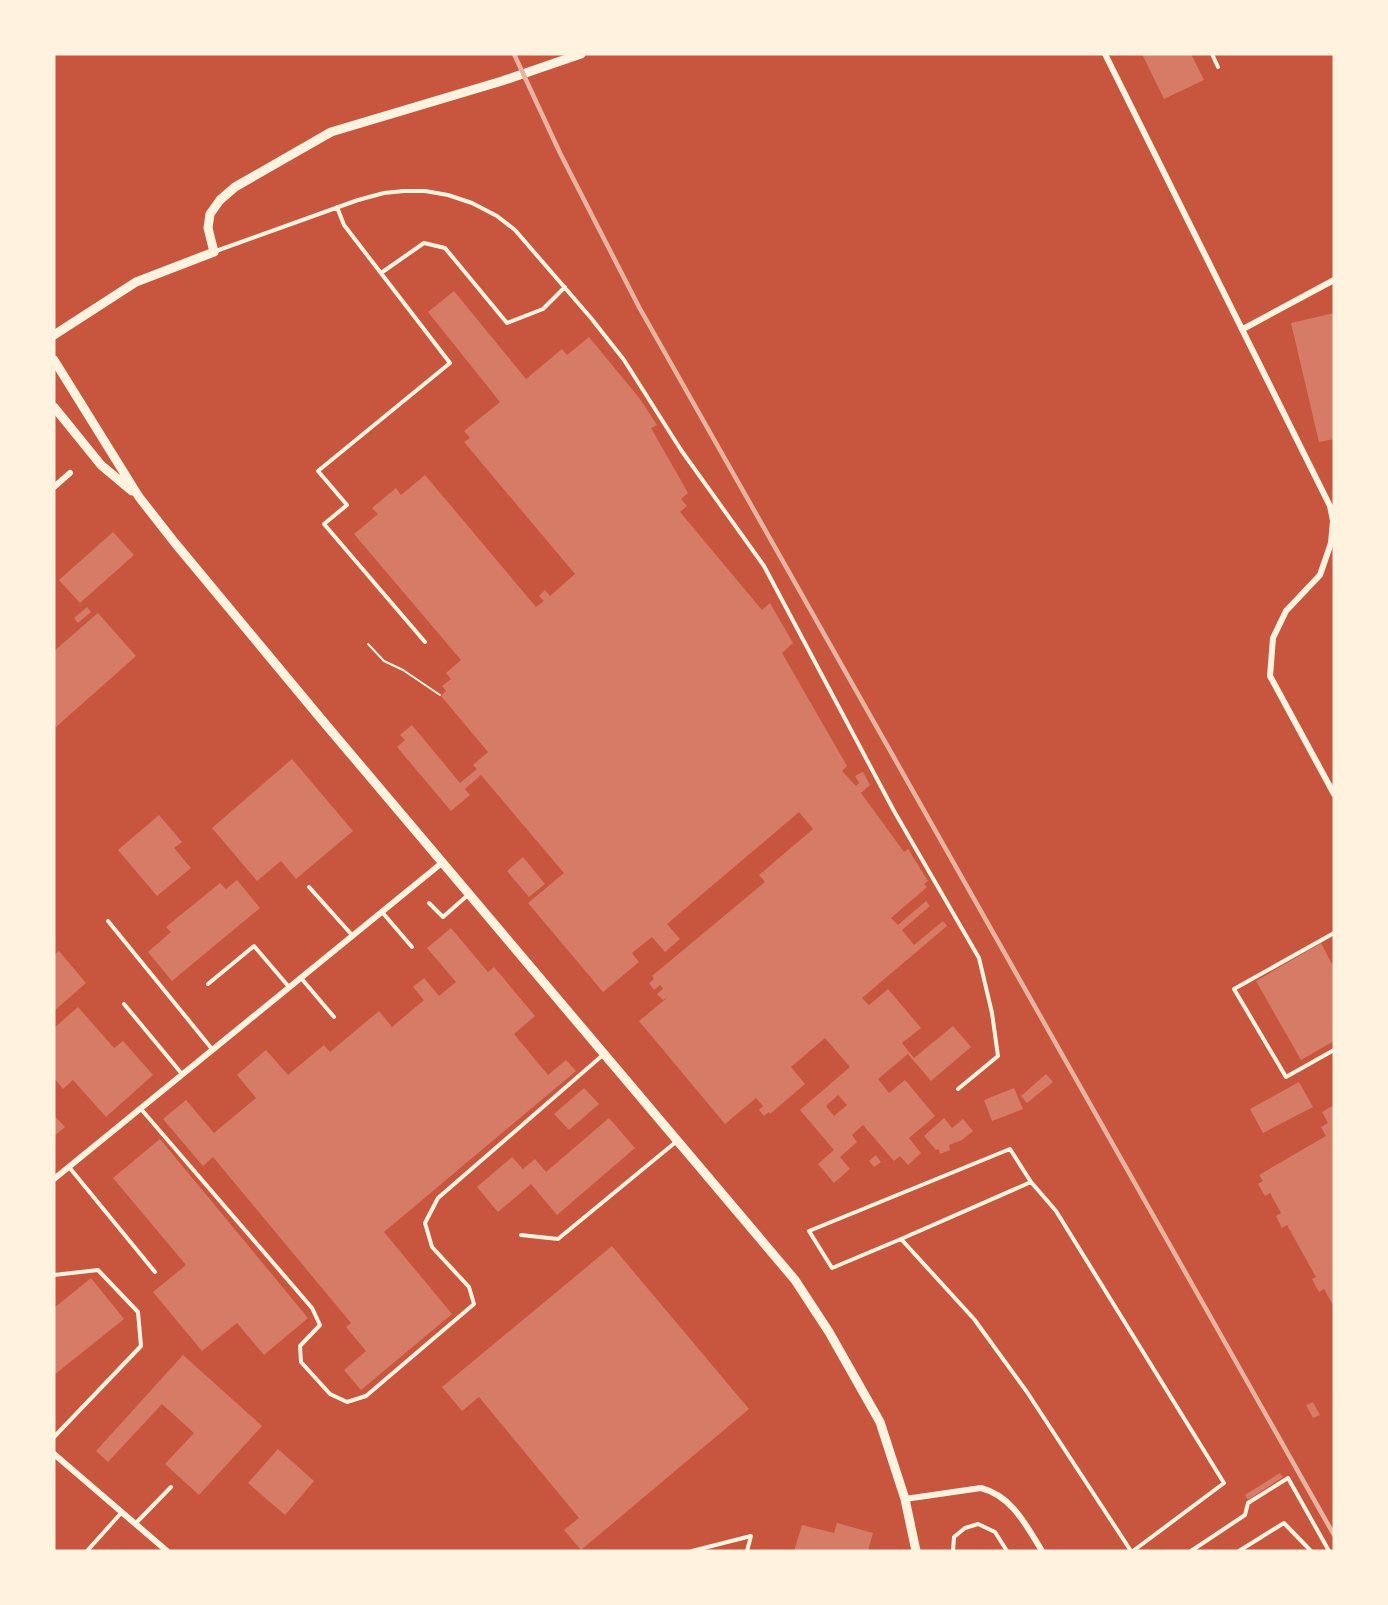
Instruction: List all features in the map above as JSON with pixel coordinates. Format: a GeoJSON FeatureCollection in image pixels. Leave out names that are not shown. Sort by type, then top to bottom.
{"type":"FeatureCollection","features":[{"type":"Feature","properties":{"kind":"street"},"geometry":{"type":"LineString","coordinates":[[54,335],[136,282],[214,252],[207,228],[210,214],[220,200],[236,187],[331,132],[502,81],[581,54]]}},
{"type":"Feature","properties":{"kind":"street"},"geometry":{"type":"LineString","coordinates":[[1105,54],[1332,506],[1331,543],[1320,575],[1286,611],[1273,638],[1270,676],[1334,794]]}},
{"type":"Feature","properties":{"kind":"street"},"geometry":{"type":"LineString","coordinates":[[1243,329],[1334,280]]}},
{"type":"Feature","properties":{"kind":"street"},"geometry":{"type":"LineString","coordinates":[[54,360],[139,497],[322,720],[795,1280],[829,1332],[880,1422],[905,1498],[915,1551]]}},
{"type":"Feature","properties":{"kind":"street"},"geometry":{"type":"LineString","coordinates":[[54,406],[101,465],[139,497]]}},
{"type":"Feature","properties":{"kind":"street"},"geometry":{"type":"LineString","coordinates":[[54,487],[70,473]]}},
{"type":"Feature","properties":{"kind":"street"},"geometry":{"type":"LineString","coordinates":[[54,1179],[443,862]]}},
{"type":"Feature","properties":{"kind":"street"},"geometry":{"type":"LineString","coordinates":[[54,1454],[167,1551]]}},
{"type":"Feature","properties":{"kind":"street"},"geometry":{"type":"LineString","coordinates":[[905,1498],[981,1488],[992,1491],[1015,1510],[1042,1551]]}},
{"type":"Feature","properties":{"kind":"lane"},"geometry":{"type":"LineString","coordinates":[[1212,54],[1218,67]]}},
{"type":"Feature","properties":{"kind":"lane"},"geometry":{"type":"LineString","coordinates":[[214,252],[338,207],[384,193],[404,190],[433,192],[472,203],[497,216],[515,230],[624,360],[681,450],[764,566],[894,811],[979,958],[992,1013],[998,1056],[958,1089]]}},
{"type":"Feature","properties":{"kind":"lane"},"geometry":{"type":"LineString","coordinates":[[338,207],[344,225],[450,363],[318,471],[347,505],[324,524],[425,642]]}},
{"type":"Feature","properties":{"kind":"lane"},"geometry":{"type":"LineString","coordinates":[[381,273],[424,243],[445,248],[507,323],[543,309],[565,287]]}},
{"type":"Feature","properties":{"kind":"lane"},"geometry":{"type":"LineString","coordinates":[[309,886],[353,936]]}},
{"type":"Feature","properties":{"kind":"lane"},"geometry":{"type":"LineString","coordinates":[[429,903],[443,917],[470,894]]}},
{"type":"Feature","properties":{"kind":"lane"},"geometry":{"type":"LineString","coordinates":[[382,912],[412,947]]}},
{"type":"Feature","properties":{"kind":"lane"},"geometry":{"type":"LineString","coordinates":[[108,921],[213,1050]]}},
{"type":"Feature","properties":{"kind":"lane"},"geometry":{"type":"LineString","coordinates":[[1334,933],[1234,989],[1286,1077],[1334,1050]]}},
{"type":"Feature","properties":{"kind":"lane"},"geometry":{"type":"LineString","coordinates":[[208,984],[254,946],[289,988]]}},
{"type":"Feature","properties":{"kind":"lane"},"geometry":{"type":"LineString","coordinates":[[301,978],[334,1017]]}},
{"type":"Feature","properties":{"kind":"lane"},"geometry":{"type":"LineString","coordinates":[[124,1004],[182,1075]]}},
{"type":"Feature","properties":{"kind":"lane"},"geometry":{"type":"LineString","coordinates":[[140,1109],[312,1308],[320,1325],[300,1346],[302,1362],[330,1394],[347,1402],[366,1396],[474,1304],[469,1287],[432,1247],[425,1223],[438,1198],[604,1053]]}},
{"type":"Feature","properties":{"kind":"lane"},"geometry":{"type":"LineString","coordinates":[[521,1235],[558,1239],[677,1140]]}},
{"type":"Feature","properties":{"kind":"lane"},"geometry":{"type":"LineString","coordinates":[[901,1239],[974,1318],[1027,1392],[1132,1551],[1224,1483],[1056,1211],[1031,1182],[1010,1149],[808,1231],[832,1268],[1031,1182]]}},
{"type":"Feature","properties":{"kind":"lane"},"geometry":{"type":"LineString","coordinates":[[69,1167],[155,1272]]}},
{"type":"Feature","properties":{"kind":"lane"},"geometry":{"type":"LineString","coordinates":[[54,1275],[98,1270],[138,1312],[141,1346],[54,1437]]}},
{"type":"Feature","properties":{"kind":"lane"},"geometry":{"type":"LineString","coordinates":[[1191,1551],[1245,1515],[1248,1503],[1288,1478],[1329,1551]]}},
{"type":"Feature","properties":{"kind":"lane"},"geometry":{"type":"LineString","coordinates":[[136,1523],[171,1487]]}},
{"type":"Feature","properties":{"kind":"lane"},"geometry":{"type":"LineString","coordinates":[[87,1551],[122,1512]]}},
{"type":"Feature","properties":{"kind":"lane"},"geometry":{"type":"LineString","coordinates":[[1239,1551],[1284,1523],[1311,1551]]}},
{"type":"Feature","properties":{"kind":"lane"},"geometry":{"type":"LineString","coordinates":[[953,1551],[954,1537],[965,1528],[978,1524],[995,1532],[1007,1551]]}},
{"type":"Feature","properties":{"kind":"lane"},"geometry":{"type":"LineString","coordinates":[[692,1551],[751,1536],[747,1551]]}},
{"type":"Feature","properties":{"kind":"path"},"geometry":{"type":"LineString","coordinates":[[368,644],[384,661],[403,670],[440,695]]}},
{"type":"Feature","properties":{"kind":"building"},"geometry":{"type":"Polygon","coordinates":[[[1142,54],[1191,54],[1204,80],[1164,99],[1142,54]]]}},
{"type":"Feature","properties":{"kind":"building"},"geometry":{"type":"Polygon","coordinates":[[[454,291],[526,379],[562,349],[567,355],[589,337],[640,399],[657,425],[651,428],[688,493],[681,499],[687,506],[680,512],[762,610],[770,603],[793,643],[782,653],[847,766],[842,771],[856,786],[859,783],[855,776],[863,772],[870,785],[861,793],[904,852],[908,849],[928,881],[924,884],[927,887],[891,918],[898,925],[926,901],[930,906],[902,930],[914,945],[943,921],[947,926],[862,998],[869,1005],[888,989],[921,1028],[902,1043],[914,1058],[953,1026],[971,1047],[931,1081],[908,1054],[878,1079],[889,1093],[905,1080],[935,1116],[909,1138],[921,1153],[908,1165],[900,1156],[894,1161],[863,1125],[852,1135],[857,1142],[840,1157],[850,1169],[834,1183],[818,1164],[834,1150],[800,1110],[850,1067],[825,1038],[791,1067],[805,1084],[770,1114],[769,1112],[764,1116],[759,1110],[763,1106],[756,1098],[725,1124],[639,1021],[668,997],[663,1000],[657,994],[663,989],[660,985],[654,990],[649,983],[654,979],[652,976],[765,882],[759,875],[813,829],[799,812],[667,924],[680,939],[665,952],[652,937],[632,953],[639,962],[603,992],[528,903],[564,873],[481,775],[465,789],[470,795],[451,811],[397,747],[405,740],[400,735],[412,725],[460,783],[477,769],[473,765],[488,752],[441,696],[446,691],[442,686],[451,679],[446,673],[461,660],[354,534],[378,514],[372,508],[396,488],[401,495],[425,475],[536,607],[544,601],[539,596],[545,590],[550,596],[575,574],[464,442],[470,438],[464,431],[500,402],[428,312],[454,291]],[[838,1095],[826,1106],[834,1116],[847,1105],[838,1095]]]}},
{"type":"Feature","properties":{"kind":"building"},"geometry":{"type":"Polygon","coordinates":[[[1334,313],[1334,439],[1319,442],[1291,323],[1334,313]]]}},
{"type":"Feature","properties":{"kind":"building"},"geometry":{"type":"Polygon","coordinates":[[[113,532],[134,555],[80,603],[59,580],[113,532]]]}},
{"type":"Feature","properties":{"kind":"building"},"geometry":{"type":"Polygon","coordinates":[[[87,607],[91,612],[78,623],[74,618],[87,607]]]}},
{"type":"Feature","properties":{"kind":"building"},"geometry":{"type":"Polygon","coordinates":[[[98,613],[136,656],[56,727],[54,724],[54,651],[98,613]]]}},
{"type":"Feature","properties":{"kind":"building"},"geometry":{"type":"Polygon","coordinates":[[[292,759],[353,831],[296,879],[281,861],[257,881],[212,828],[292,759]]]}},
{"type":"Feature","properties":{"kind":"building"},"geometry":{"type":"Polygon","coordinates":[[[159,815],[182,842],[174,848],[191,868],[157,896],[118,850],[159,815]]]}},
{"type":"Feature","properties":{"kind":"building"},"geometry":{"type":"Polygon","coordinates":[[[523,857],[545,884],[529,897],[507,871],[523,857]]]}},
{"type":"Feature","properties":{"kind":"building"},"geometry":{"type":"Polygon","coordinates":[[[237,880],[260,908],[172,981],[148,952],[171,932],[166,927],[220,883],[226,889],[237,880]]]}},
{"type":"Feature","properties":{"kind":"building"},"geometry":{"type":"Polygon","coordinates":[[[451,928],[488,972],[494,967],[535,1016],[514,1034],[548,1075],[566,1060],[576,1071],[384,1232],[452,1314],[361,1390],[344,1370],[366,1351],[346,1327],[351,1323],[213,1157],[203,1166],[163,1119],[186,1100],[214,1133],[256,1098],[237,1075],[266,1050],[288,1075],[324,1045],[330,1052],[379,1011],[392,1027],[424,1000],[413,987],[424,978],[439,996],[456,982],[427,948],[451,928]]]}},
{"type":"Feature","properties":{"kind":"building"},"geometry":{"type":"Polygon","coordinates":[[[1321,943],[1334,968],[1334,1041],[1301,1060],[1256,981],[1321,943]]]}},
{"type":"Feature","properties":{"kind":"building"},"geometry":{"type":"Polygon","coordinates":[[[59,951],[86,983],[54,1011],[54,955],[59,951]]]}},
{"type":"Feature","properties":{"kind":"building"},"geometry":{"type":"Polygon","coordinates":[[[78,1007],[114,1048],[123,1041],[153,1075],[106,1117],[73,1080],[63,1089],[54,1078],[54,1028],[78,1007]]]}},
{"type":"Feature","properties":{"kind":"building"},"geometry":{"type":"Polygon","coordinates":[[[1046,1074],[1053,1082],[1027,1103],[1021,1096],[1046,1074]]]}},
{"type":"Feature","properties":{"kind":"building"},"geometry":{"type":"Polygon","coordinates":[[[1299,1082],[1313,1107],[1263,1133],[1250,1109],[1299,1082]]]}},
{"type":"Feature","properties":{"kind":"building"},"geometry":{"type":"Polygon","coordinates":[[[584,1088],[599,1104],[569,1130],[554,1114],[584,1088]]]}},
{"type":"Feature","properties":{"kind":"building"},"geometry":{"type":"Polygon","coordinates":[[[1014,1088],[1023,1109],[992,1121],[984,1100],[1014,1088]]]}},
{"type":"Feature","properties":{"kind":"building"},"geometry":{"type":"Polygon","coordinates":[[[1334,1105],[1334,1307],[1324,1289],[1319,1292],[1312,1279],[1316,1277],[1287,1225],[1282,1228],[1276,1216],[1281,1213],[1270,1193],[1265,1196],[1258,1184],[1263,1181],[1259,1175],[1326,1136],[1321,1127],[1328,1123],[1322,1112],[1334,1105]]]}},
{"type":"Feature","properties":{"kind":"building"},"geometry":{"type":"Polygon","coordinates":[[[54,1115],[65,1127],[54,1136],[54,1115]]]}},
{"type":"Feature","properties":{"kind":"building"},"geometry":{"type":"Polygon","coordinates":[[[609,1118],[635,1148],[557,1215],[531,1184],[498,1212],[477,1187],[512,1157],[523,1169],[535,1159],[546,1172],[609,1118]]]}},
{"type":"Feature","properties":{"kind":"building"},"geometry":{"type":"Polygon","coordinates":[[[944,1118],[952,1128],[963,1119],[973,1131],[962,1140],[949,1145],[950,1150],[940,1154],[939,1149],[936,1150],[924,1136],[944,1118]]]}},
{"type":"Feature","properties":{"kind":"building"},"geometry":{"type":"Polygon","coordinates":[[[160,1139],[308,1318],[264,1355],[237,1323],[202,1351],[153,1292],[186,1265],[113,1178],[160,1139]]]}},
{"type":"Feature","properties":{"kind":"building"},"geometry":{"type":"Polygon","coordinates":[[[876,1155],[881,1162],[874,1167],[869,1161],[876,1155]]]}},
{"type":"Feature","properties":{"kind":"building"},"geometry":{"type":"Polygon","coordinates":[[[612,1246],[749,1409],[581,1550],[564,1530],[579,1518],[479,1397],[462,1411],[442,1387],[612,1246]]]}},
{"type":"Feature","properties":{"kind":"building"},"geometry":{"type":"Polygon","coordinates":[[[91,1278],[124,1319],[54,1375],[54,1308],[91,1278]]]}},
{"type":"Feature","properties":{"kind":"building"},"geometry":{"type":"Polygon","coordinates":[[[183,1355],[262,1426],[199,1495],[165,1464],[194,1433],[162,1404],[108,1462],[96,1451],[183,1355]]]}},
{"type":"Feature","properties":{"kind":"building"},"geometry":{"type":"Polygon","coordinates":[[[1313,1402],[1320,1415],[1313,1418],[1306,1405],[1313,1402]]]}},
{"type":"Feature","properties":{"kind":"building"},"geometry":{"type":"Polygon","coordinates":[[[278,1449],[314,1481],[285,1515],[248,1483],[278,1449]]]}},
{"type":"Feature","properties":{"kind":"building"},"geometry":{"type":"Polygon","coordinates":[[[1280,1473],[1283,1477],[1248,1500],[1245,1495],[1280,1473]]]}},
{"type":"Feature","properties":{"kind":"building"},"geometry":{"type":"Polygon","coordinates":[[[837,1523],[873,1533],[868,1551],[794,1551],[802,1525],[834,1533],[837,1523]]]}},
{"type":"Feature","properties":{"kind":"railway"},"geometry":{"type":"LineString","coordinates":[[514,54],[560,153],[639,307],[1334,1535]]}}]}
